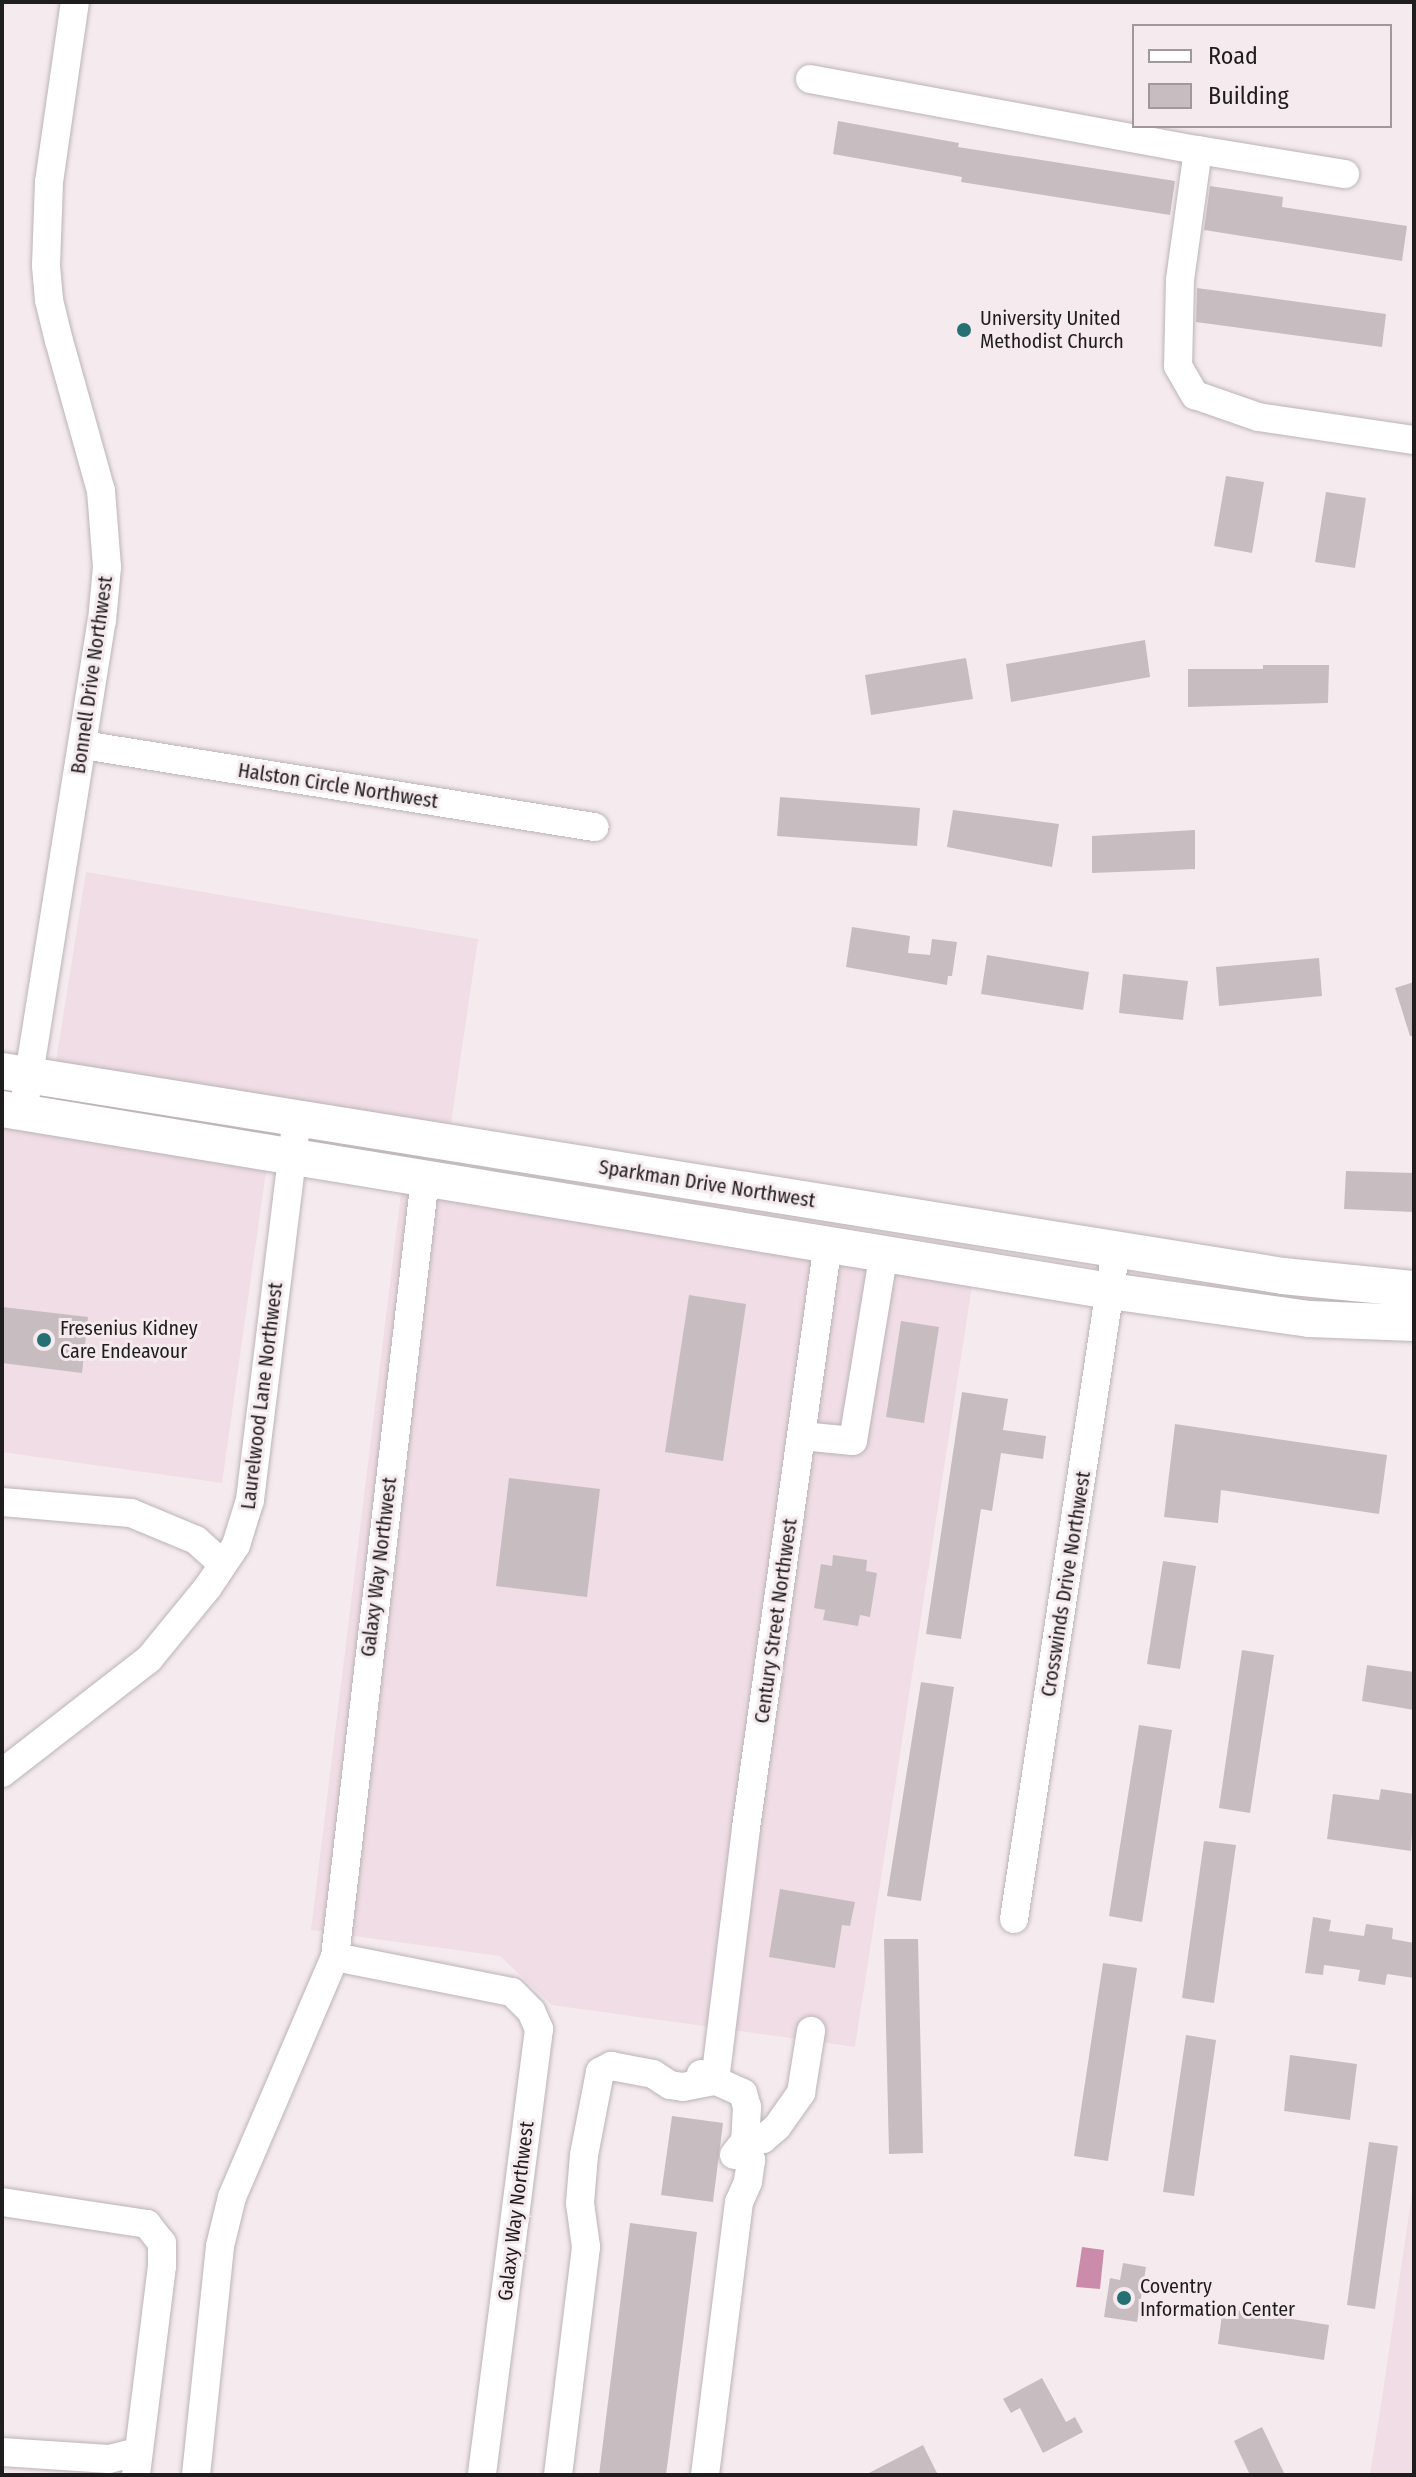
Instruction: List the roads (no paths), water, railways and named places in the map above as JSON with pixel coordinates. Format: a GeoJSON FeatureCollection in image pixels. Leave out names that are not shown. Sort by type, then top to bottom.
{"type":"FeatureCollection","features":[{"type":"Feature","properties":{"kind":"main road","name":"Sparkman Drive Northwest"},"geometry":{"type":"LineString","coordinates":[[16,1073],[1283,1276],[1414,1289]]}},
{"type":"Feature","properties":{"kind":"main road","name":"Sparkman Drive Northwest"},"geometry":{"type":"LineString","coordinates":[[12,1111],[1110,1291],[1309,1319],[1414,1323]]}},
{"type":"Feature","properties":{"kind":"street","name":"Bonnell Drive Northwest"},"geometry":{"type":"LineString","coordinates":[[12,1111],[16,1073],[83,745],[102,621],[106,540],[101,491],[55,328],[46,265],[49,182],[75,2]]}},
{"type":"Feature","properties":{"kind":"street"},"geometry":{"type":"LineString","coordinates":[[810,79],[1345,174]]}},
{"type":"Feature","properties":{"kind":"street"},"geometry":{"type":"LineString","coordinates":[[1198,150],[1180,280],[1178,366],[1195,395],[1258,417],[1414,440]]}},
{"type":"Feature","properties":{"kind":"street","name":"Halston Circle Northwest"},"geometry":{"type":"LineString","coordinates":[[83,745],[594,827]]}},
{"type":"Feature","properties":{"kind":"street","name":"Laurelwood Lane Northwest"},"geometry":{"type":"LineString","coordinates":[[2,1773],[149,1659],[223,1564],[245,1522],[297,1118]]}},
{"type":"Feature","properties":{"kind":"street","name":"Galaxy Way Northwest"},"geometry":{"type":"LineString","coordinates":[[196,2475],[220,2246],[232,2197],[335,1957],[425,1178]]}},
{"type":"Feature","properties":{"kind":"street","name":"Century Street Northwest"},"geometry":{"type":"LineString","coordinates":[[715,2081],[828,1243]]}},
{"type":"Feature","properties":{"kind":"street","name":"Crosswinds Drive Northwest"},"geometry":{"type":"LineString","coordinates":[[1014,1919],[1116,1249]]}},
{"type":"Feature","properties":{"kind":"street"},"geometry":{"type":"LineString","coordinates":[[802,1436],[853,1441],[884,1252]]}},
{"type":"Feature","properties":{"kind":"street"},"geometry":{"type":"LineString","coordinates":[[2,1502],[131,1513],[196,1540],[223,1564]]}},
{"type":"Feature","properties":{"kind":"street","name":"Galaxy Way Northwest"},"geometry":{"type":"LineString","coordinates":[[335,1957],[512,1992],[531,2011],[539,2029],[482,2475]]}},
{"type":"Feature","properties":{"kind":"street"},"geometry":{"type":"LineString","coordinates":[[745,2141],[763,2139],[777,2127],[801,2093],[811,2031]]}},
{"type":"Feature","properties":{"kind":"street"},"geometry":{"type":"LineString","coordinates":[[558,2475],[586,2247],[580,2203],[584,2155],[600,2072],[611,2066],[653,2074],[670,2085],[694,2087],[715,2081],[743,2093],[747,2107],[745,2141],[751,2160],[748,2182],[739,2202],[705,2475]]}},
{"type":"Feature","properties":{"kind":"street"},"geometry":{"type":"LineString","coordinates":[[2,2202],[147,2224],[162,2243],[162,2266],[137,2464],[109,2459],[2,2452]]}},
{"type":"Feature","properties":{"kind":"place","name":"University United Methodist Church"},"geometry":{"type":"Point","coordinates":[964,330]}},
{"type":"Feature","properties":{"kind":"place","name":"Fresenius Kidney Care Endeavour"},"geometry":{"type":"Point","coordinates":[44,1340]}},
{"type":"Feature","properties":{"kind":"place","name":"Coventry Information Center"},"geometry":{"type":"Point","coordinates":[1124,2298]}}]}
